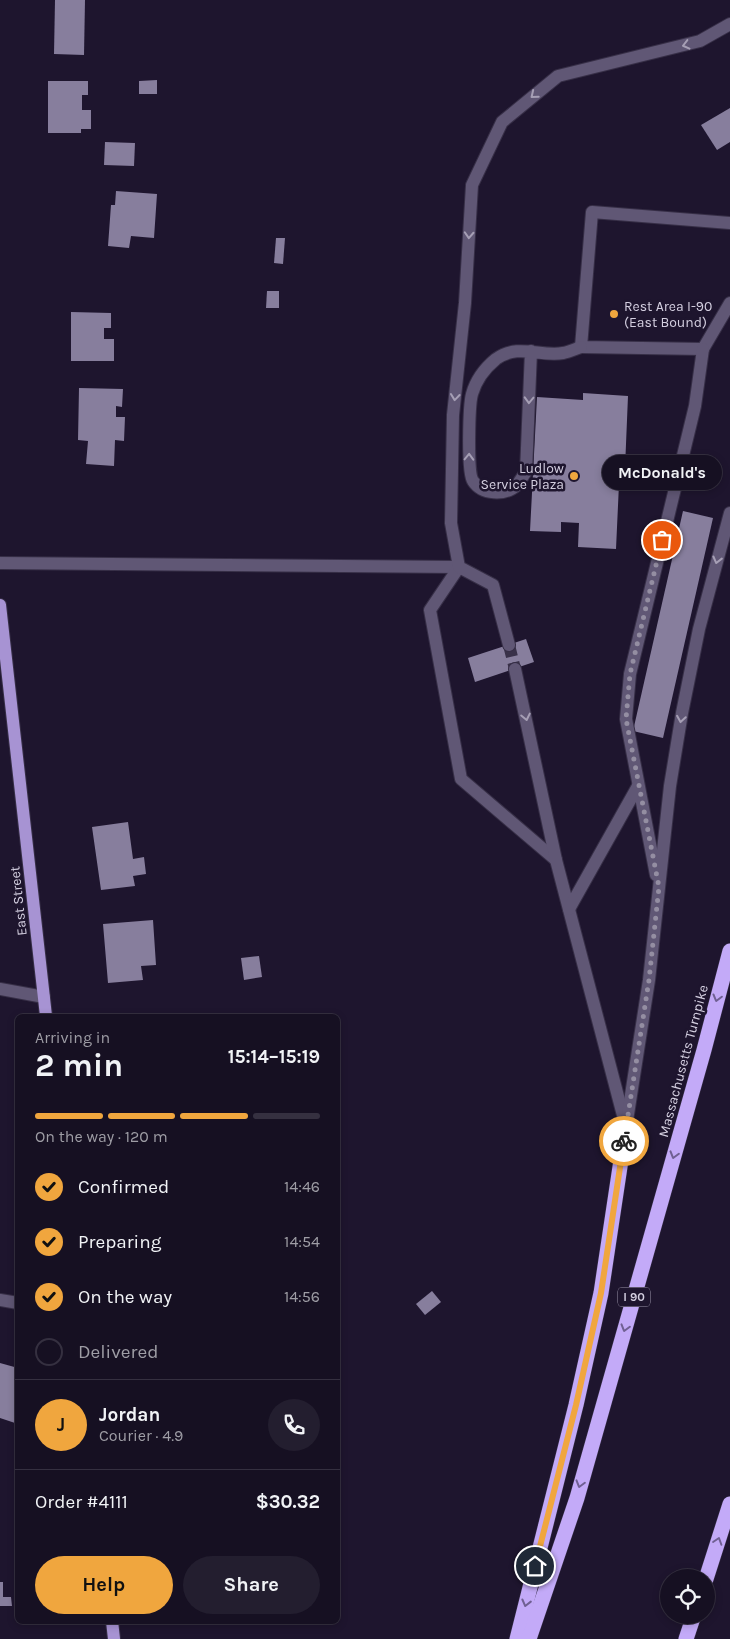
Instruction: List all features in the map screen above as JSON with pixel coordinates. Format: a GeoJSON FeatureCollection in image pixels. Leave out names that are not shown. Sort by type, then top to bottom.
{"type":"FeatureCollection","features":[{"type":"Feature","properties":{"kind":"highway","name":"Massachusetts Turnpike"},"geometry":{"type":"LineString","coordinates":[[529,1639],[577,1498],[730,951]]}},
{"type":"Feature","properties":{"kind":"highway"},"geometry":{"type":"LineString","coordinates":[[517,1639],[576,1405],[601,1293],[626,1127]]}},
{"type":"Feature","properties":{"kind":"highway"},"geometry":{"type":"LineString","coordinates":[[709,1569],[730,1504]]}},
{"type":"Feature","properties":{"kind":"highway"},"geometry":{"type":"LineString","coordinates":[[686,1639],[691,1624]]}},
{"type":"Feature","properties":{"kind":"main road","name":"East Street"},"geometry":{"type":"LineString","coordinates":[[0,605],[46,1014]]}},
{"type":"Feature","properties":{"kind":"main road"},"geometry":{"type":"LineString","coordinates":[[112,1624],[114,1639]]}},
{"type":"Feature","properties":{"kind":"street"},"geometry":{"type":"LineString","coordinates":[[556,860],[460,779],[430,610],[459,566],[451,523],[453,415],[465,303],[472,185],[502,122],[558,76],[700,42],[730,24]]}},
{"type":"Feature","properties":{"kind":"street"},"geometry":{"type":"LineString","coordinates":[[581,347],[592,212],[730,223]]}},
{"type":"Feature","properties":{"kind":"street"},"geometry":{"type":"LineString","coordinates":[[659,887],[626,719],[630,674],[695,406],[703,349],[730,303]]}},
{"type":"Feature","properties":{"kind":"street"},"geometry":{"type":"LineString","coordinates":[[531,351],[526,472],[516,485],[503,492],[485,492],[472,481],[469,467],[472,394],[478,378],[496,359],[509,352],[531,351],[562,353],[581,347],[703,349]]}},
{"type":"Feature","properties":{"kind":"street"},"geometry":{"type":"LineString","coordinates":[[626,1127],[649,980],[670,786],[682,713],[700,629],[730,514]]}},
{"type":"Feature","properties":{"kind":"street"},"geometry":{"type":"LineString","coordinates":[[0,563],[459,566],[493,585],[509,645]]}},
{"type":"Feature","properties":{"kind":"street"},"geometry":{"type":"LineString","coordinates":[[515,669],[556,860],[626,1127]]}},
{"type":"Feature","properties":{"kind":"street"},"geometry":{"type":"LineString","coordinates":[[569,909],[638,786]]}},
{"type":"Feature","properties":{"kind":"street"},"geometry":{"type":"LineString","coordinates":[[0,989],[44,997]]}},
{"type":"Feature","properties":{"kind":"street"},"geometry":{"type":"LineString","coordinates":[[0,1300],[15,1302]]}},
{"type":"Feature","properties":{"kind":"building"},"geometry":{"type":"Polygon","coordinates":[[[55,0],[85,0],[84,55],[54,54],[55,0]]]}},
{"type":"Feature","properties":{"kind":"building"},"geometry":{"type":"Polygon","coordinates":[[[157,80],[157,94],[139,94],[139,81],[157,80]]]}},
{"type":"Feature","properties":{"kind":"building"},"geometry":{"type":"Polygon","coordinates":[[[48,81],[88,81],[88,95],[82,95],[82,110],[91,110],[91,129],[81,129],[81,133],[48,133],[48,81]]]}},
{"type":"Feature","properties":{"kind":"building"},"geometry":{"type":"Polygon","coordinates":[[[730,108],[730,142],[717,150],[701,125],[730,108]]]}},
{"type":"Feature","properties":{"kind":"building"},"geometry":{"type":"Polygon","coordinates":[[[105,142],[135,143],[134,166],[104,165],[105,142]]]}},
{"type":"Feature","properties":{"kind":"building"},"geometry":{"type":"Polygon","coordinates":[[[116,191],[157,194],[154,238],[131,236],[129,248],[108,246],[111,205],[115,205],[116,191]]]}},
{"type":"Feature","properties":{"kind":"building"},"geometry":{"type":"Polygon","coordinates":[[[276,238],[285,238],[283,264],[274,263],[276,238]]]}},
{"type":"Feature","properties":{"kind":"building"},"geometry":{"type":"Polygon","coordinates":[[[267,291],[279,291],[279,308],[266,308],[267,291]]]}},
{"type":"Feature","properties":{"kind":"building"},"geometry":{"type":"Polygon","coordinates":[[[71,312],[111,313],[111,328],[104,328],[104,339],[114,339],[114,361],[71,361],[71,312]]]}},
{"type":"Feature","properties":{"kind":"building"},"geometry":{"type":"Polygon","coordinates":[[[79,388],[123,389],[122,407],[116,406],[116,417],[125,417],[124,441],[115,440],[114,466],[86,464],[88,441],[78,440],[79,388]]]}},
{"type":"Feature","properties":{"kind":"building","name":"Ludlow Service Plaza"},"geometry":{"type":"Polygon","coordinates":[[[583,393],[628,396],[625,468],[616,468],[615,484],[619,484],[616,549],[578,547],[579,523],[561,522],[561,532],[530,531],[537,397],[583,400],[583,393]]]}},
{"type":"Feature","properties":{"kind":"building"},"geometry":{"type":"Polygon","coordinates":[[[683,511],[713,518],[663,738],[633,731],[683,511]]]}},
{"type":"Feature","properties":{"kind":"building"},"geometry":{"type":"Polygon","coordinates":[[[526,639],[534,662],[475,682],[468,658],[526,639]]]}},
{"type":"Feature","properties":{"kind":"building"},"geometry":{"type":"Polygon","coordinates":[[[128,822],[133,859],[144,857],[146,874],[133,876],[135,886],[101,890],[92,827],[128,822]]]}},
{"type":"Feature","properties":{"kind":"building"},"geometry":{"type":"Polygon","coordinates":[[[153,920],[156,965],[141,966],[143,980],[108,983],[103,924],[153,920]]]}},
{"type":"Feature","properties":{"kind":"building"},"geometry":{"type":"Polygon","coordinates":[[[259,956],[262,977],[244,980],[241,958],[259,956]]]}},
{"type":"Feature","properties":{"kind":"building"},"geometry":{"type":"Polygon","coordinates":[[[432,1291],[441,1302],[425,1315],[416,1304],[432,1291]]]}},
{"type":"Feature","properties":{"kind":"building"},"geometry":{"type":"Polygon","coordinates":[[[0,1363],[15,1367],[15,1423],[0,1418],[0,1363]]]}},
{"type":"Feature","properties":{"kind":"building"},"geometry":{"type":"Polygon","coordinates":[[[0,1582],[3,1582],[3,1597],[11,1597],[12,1606],[0,1606],[0,1582]]]}},
{"type":"Feature","properties":{"kind":"tunnel"},"geometry":{"type":"LineString","coordinates":[[509,645],[515,669]]}},
{"type":"Feature","properties":{"kind":"way so far"},"geometry":{"type":"LineString","coordinates":[[624,1141],[649,980],[659,887],[626,719],[630,674],[662,540]]}},
{"type":"Feature","properties":{"kind":"place","name":"Rest Area I-90 (East Bound)"},"geometry":{"type":"Point","coordinates":[614,314]}},
{"type":"Feature","properties":{"kind":"place","name":"Ludlow Service Plaza"},"geometry":{"type":"Point","coordinates":[574,476]}},
{"type":"Feature","properties":{"kind":"place","name":"McDonald's"},"geometry":{"type":"Point","coordinates":[662,540]}},
{"type":"Feature","properties":{"kind":"route"},"geometry":{"type":"LineString","coordinates":[[535,1566],[576,1405],[601,1293],[624,1141]]}}]}
